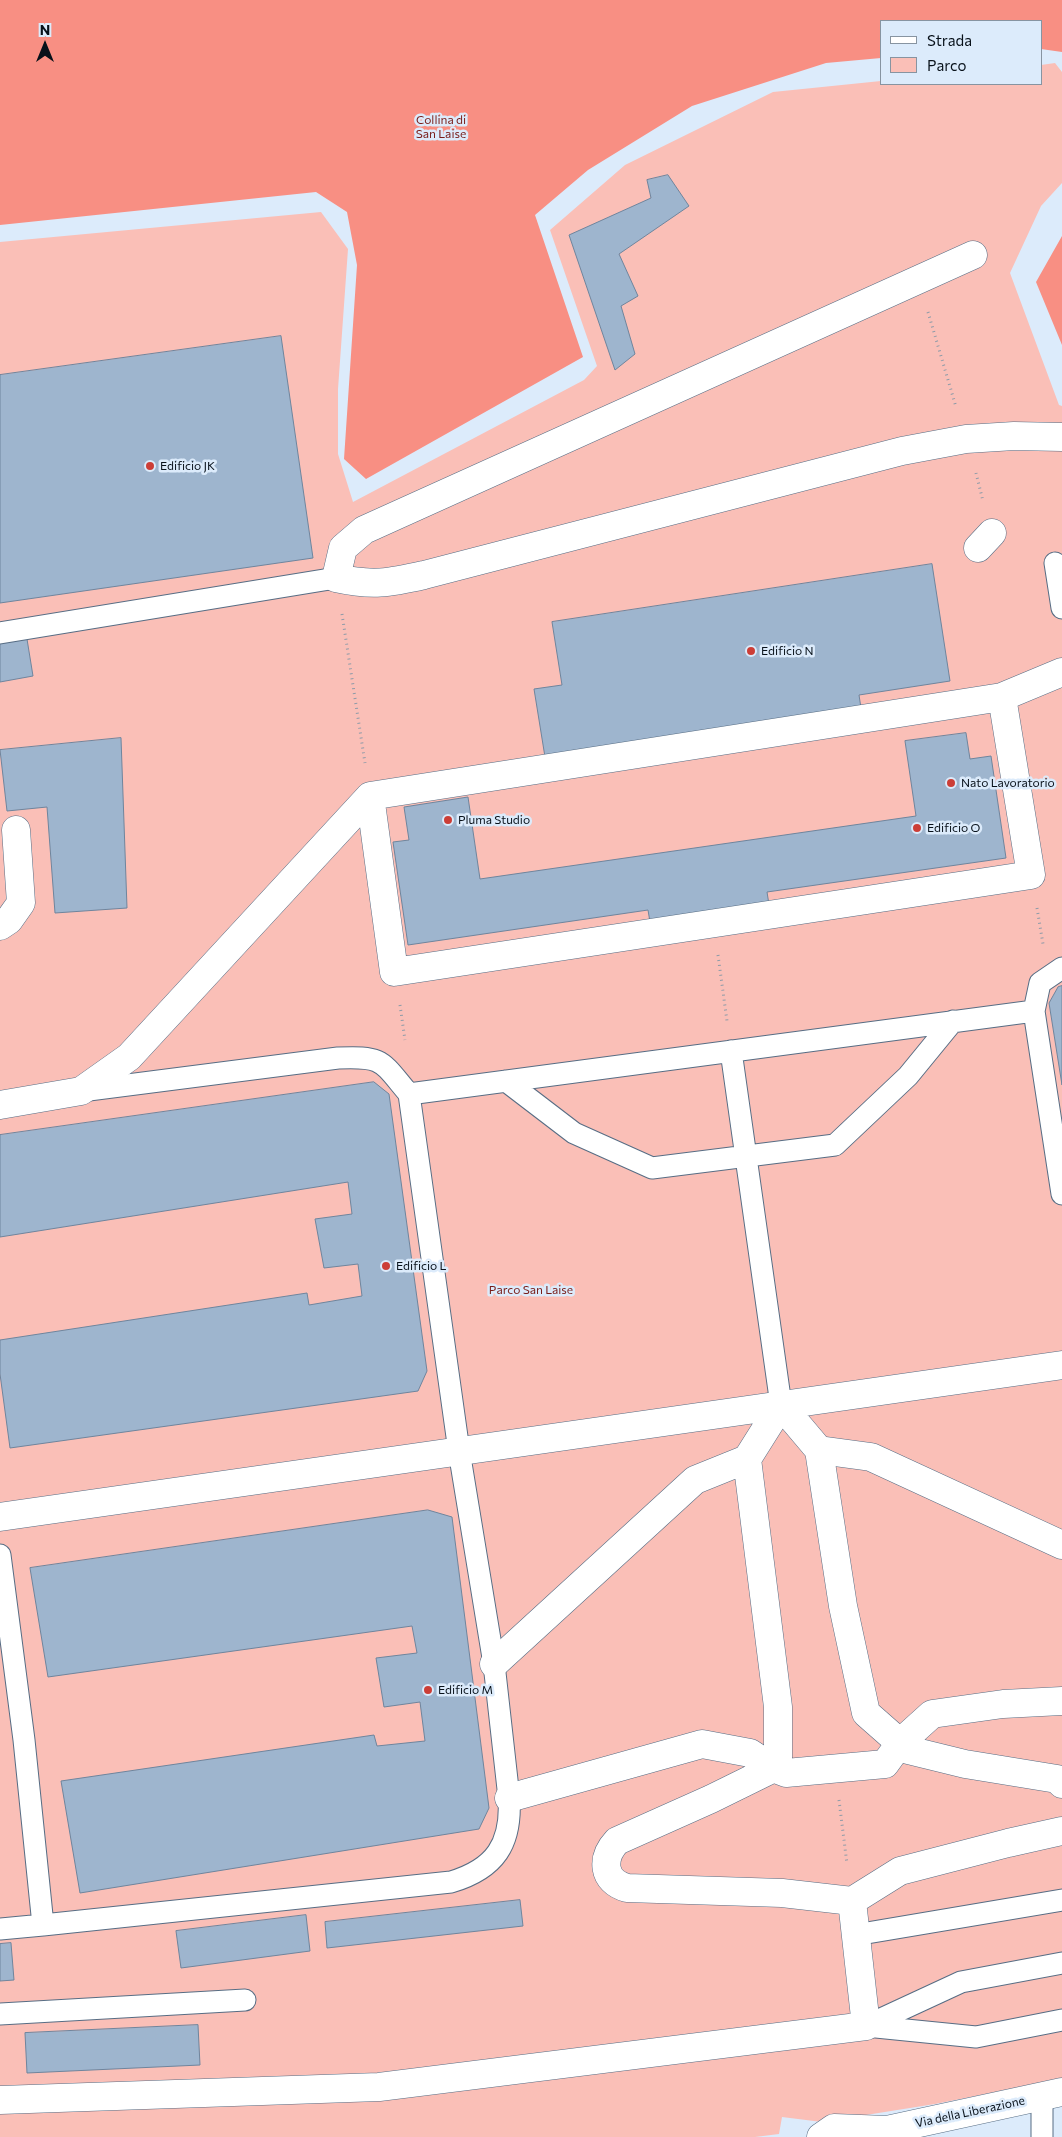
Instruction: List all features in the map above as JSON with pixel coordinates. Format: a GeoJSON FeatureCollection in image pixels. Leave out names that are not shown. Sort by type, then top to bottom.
{"type":"FeatureCollection","features":[{"type":"Feature","properties":{"kind":"street"},"geometry":{"type":"LineString","coordinates":[[973,255],[364,530],[343,548],[336,578],[363,584],[393,582],[902,451],[966,439],[1014,436],[1062,437]]}},
{"type":"Feature","properties":{"kind":"street"},"geometry":{"type":"LineString","coordinates":[[0,1105],[81,1091],[129,1057],[370,796],[1002,697],[1051,677]]}},
{"type":"Feature","properties":{"kind":"street"},"geometry":{"type":"LineString","coordinates":[[370,796],[394,972],[714,925],[1031,875],[1002,697]]}},
{"type":"Feature","properties":{"kind":"street"},"geometry":{"type":"LineString","coordinates":[[0,926],[10,920],[21,903],[16,830]]}},
{"type":"Feature","properties":{"kind":"street"},"geometry":{"type":"LineString","coordinates":[[0,1517],[1062,1365]]}},
{"type":"Feature","properties":{"kind":"street"},"geometry":{"type":"LineString","coordinates":[[781,1405],[819,1450],[843,1606],[866,1713],[901,1748],[965,1764],[1057,1779],[1062,1784]]}},
{"type":"Feature","properties":{"kind":"street"},"geometry":{"type":"LineString","coordinates":[[494,1664],[695,1480],[747,1459],[781,1405]]}},
{"type":"Feature","properties":{"kind":"street"},"geometry":{"type":"LineString","coordinates":[[819,1450],[871,1457],[1062,1545]]}},
{"type":"Feature","properties":{"kind":"street"},"geometry":{"type":"LineString","coordinates":[[747,1459],[778,1707],[775,1767]]}},
{"type":"Feature","properties":{"kind":"street"},"geometry":{"type":"LineString","coordinates":[[509,1798],[702,1744],[750,1753],[786,1773],[885,1764],[932,1714],[1003,1704],[1062,1701]]}},
{"type":"Feature","properties":{"kind":"street"},"geometry":{"type":"LineString","coordinates":[[775,1767],[712,1800],[617,1841],[609,1850],[606,1861],[607,1872],[612,1880],[618,1886],[627,1888],[782,1893],[852,1902],[900,1871],[1062,1831]]}},
{"type":"Feature","properties":{"kind":"street"},"geometry":{"type":"LineString","coordinates":[[0,2100],[379,2087],[866,2026],[852,1902]]}},
{"type":"Feature","properties":{"kind":"street","name":"Via della Liberazione"},"geometry":{"type":"LineString","coordinates":[[821,2137],[834,2128],[887,2130],[1052,2094]]}},
{"type":"Feature","properties":{"kind":"lane"},"geometry":{"type":"LineString","coordinates":[[1055,563],[1062,608]]}},
{"type":"Feature","properties":{"kind":"lane"},"geometry":{"type":"LineString","coordinates":[[0,633],[336,578]]}},
{"type":"Feature","properties":{"kind":"lane"},"geometry":{"type":"LineString","coordinates":[[1062,968],[1040,983],[1034,1010],[1062,1194]]}},
{"type":"Feature","properties":{"kind":"lane"},"geometry":{"type":"LineString","coordinates":[[409,1094],[1034,1010]]}},
{"type":"Feature","properties":{"kind":"lane"},"geometry":{"type":"LineString","coordinates":[[506,1081],[574,1133],[652,1168],[835,1145],[908,1076],[953,1021]]}},
{"type":"Feature","properties":{"kind":"lane"},"geometry":{"type":"LineString","coordinates":[[731,1051],[781,1405]]}},
{"type":"Feature","properties":{"kind":"lane"},"geometry":{"type":"LineString","coordinates":[[0,1929],[452,1882],[470,1876],[486,1866],[499,1852],[507,1835],[510,1817],[494,1664],[459,1451],[409,1094],[381,1061],[364,1057],[338,1058],[81,1091]]}},
{"type":"Feature","properties":{"kind":"lane"},"geometry":{"type":"LineString","coordinates":[[0,1555],[24,1740],[43,1925]]}},
{"type":"Feature","properties":{"kind":"lane"},"geometry":{"type":"LineString","coordinates":[[775,1767],[901,1748]]}},
{"type":"Feature","properties":{"kind":"lane"},"geometry":{"type":"LineString","coordinates":[[856,1935],[1062,1900]]}},
{"type":"Feature","properties":{"kind":"lane"},"geometry":{"type":"LineString","coordinates":[[866,2026],[962,1982],[1062,1963]]}},
{"type":"Feature","properties":{"kind":"lane"},"geometry":{"type":"LineString","coordinates":[[0,2014],[245,2000]]}},
{"type":"Feature","properties":{"kind":"lane"},"geometry":{"type":"LineString","coordinates":[[866,2026],[976,2037],[1062,2020]]}},
{"type":"Feature","properties":{"kind":"lane"},"geometry":{"type":"LineString","coordinates":[[1042,2137],[1052,2094]]}},
{"type":"Feature","properties":{"kind":"path"},"geometry":{"type":"LineString","coordinates":[[336,578],[370,796]]}},
{"type":"Feature","properties":{"kind":"path"},"geometry":{"type":"LineString","coordinates":[[1031,875],[1044,949]]}},
{"type":"Feature","properties":{"kind":"path"},"geometry":{"type":"LineString","coordinates":[[714,925],[731,1051]]}},
{"type":"Feature","properties":{"kind":"path"},"geometry":{"type":"LineString","coordinates":[[835,1769],[852,1902]]}},
{"type":"Feature","properties":{"kind":"green space","name":"Collina di San Laise"},"geometry":{"type":"Polygon","coordinates":[[[0,0],[1062,0],[1062,52],[1042,49],[1042,20],[880,20],[880,58],[826,63],[692,106],[588,170],[535,215],[583,357],[366,479],[344,459],[357,265],[347,212],[316,192],[0,225],[0,0]]]}},
{"type":"Feature","properties":{"kind":"green space","name":"Parco San Laise"},"geometry":{"type":"Polygon","coordinates":[[[1055,63],[1062,72],[1062,183],[1041,206],[1010,273],[1059,405],[1062,406],[1062,2079],[935,2104],[822,2122],[782,2117],[779,2134],[755,2137],[0,2137],[0,242],[321,212],[348,249],[338,389],[338,454],[353,502],[584,380],[597,366],[550,230],[625,165],[773,92],[880,81],[880,85],[1042,85],[1042,65],[1055,63]]]}},
{"type":"Feature","properties":{"kind":"green space"},"geometry":{"type":"Polygon","coordinates":[[[1062,236],[1062,345],[1036,282],[1062,236]]]}},
{"type":"Feature","properties":{"kind":"building"},"geometry":{"type":"Polygon","coordinates":[[[668,175],[689,206],[619,254],[638,296],[621,306],[635,354],[615,370],[569,235],[651,198],[647,180],[668,175]]]}},
{"type":"Feature","properties":{"kind":"building","name":"Edificio JK"},"geometry":{"type":"Polygon","coordinates":[[[281,336],[313,558],[0,603],[0,375],[281,336]]]}},
{"type":"Feature","properties":{"kind":"building","name":"Edificio N"},"geometry":{"type":"Polygon","coordinates":[[[932,564],[950,681],[859,695],[861,708],[545,757],[534,689],[562,685],[552,622],[932,564]]]}},
{"type":"Feature","properties":{"kind":"building"},"geometry":{"type":"Polygon","coordinates":[[[27,639],[33,676],[0,682],[0,643],[27,639]]]}},
{"type":"Feature","properties":{"kind":"building","name":"Edificio O"},"geometry":{"type":"Polygon","coordinates":[[[966,733],[970,759],[991,756],[1006,858],[767,892],[771,917],[652,934],[648,910],[408,945],[393,842],[409,840],[404,807],[468,797],[480,879],[916,816],[905,741],[966,733]]]}},
{"type":"Feature","properties":{"kind":"building"},"geometry":{"type":"Polygon","coordinates":[[[121,738],[127,908],[55,913],[47,807],[7,811],[0,750],[121,738]]]}},
{"type":"Feature","properties":{"kind":"building"},"geometry":{"type":"Polygon","coordinates":[[[1062,986],[1062,1085],[1049,1003],[1058,987],[1062,986]]]}},
{"type":"Feature","properties":{"kind":"building","name":"Edificio L"},"geometry":{"type":"Polygon","coordinates":[[[374,1082],[389,1094],[427,1371],[418,1391],[10,1448],[0,1374],[0,1340],[307,1293],[309,1305],[362,1296],[358,1264],[324,1268],[315,1219],[352,1214],[348,1182],[0,1237],[0,1135],[374,1082]]]}},
{"type":"Feature","properties":{"kind":"building","name":"Edificio M"},"geometry":{"type":"Polygon","coordinates":[[[428,1510],[452,1517],[489,1808],[479,1829],[80,1893],[61,1781],[374,1735],[377,1746],[425,1741],[420,1702],[384,1707],[376,1658],[417,1653],[412,1626],[48,1677],[30,1568],[428,1510]]]}},
{"type":"Feature","properties":{"kind":"building"},"geometry":{"type":"Polygon","coordinates":[[[520,1900],[523,1926],[327,1948],[325,1922],[520,1900]]]}},
{"type":"Feature","properties":{"kind":"building"},"geometry":{"type":"Polygon","coordinates":[[[306,1915],[310,1951],[181,1968],[176,1931],[306,1915]]]}},
{"type":"Feature","properties":{"kind":"building"},"geometry":{"type":"Polygon","coordinates":[[[11,1943],[14,1980],[0,1981],[0,1944],[11,1943]]]}},
{"type":"Feature","properties":{"kind":"building"},"geometry":{"type":"Polygon","coordinates":[[[198,2025],[200,2065],[27,2073],[25,2033],[198,2025]]]}},
{"type":"Feature","properties":{"kind":"place","name":"Edificio JK"},"geometry":{"type":"Point","coordinates":[150,466]}},
{"type":"Feature","properties":{"kind":"place","name":"Edificio N"},"geometry":{"type":"Point","coordinates":[751,651]}},
{"type":"Feature","properties":{"kind":"place","name":"Nato Lavoratorio"},"geometry":{"type":"Point","coordinates":[951,783]}},
{"type":"Feature","properties":{"kind":"place","name":"Pluma Studio"},"geometry":{"type":"Point","coordinates":[448,820]}},
{"type":"Feature","properties":{"kind":"place","name":"Edificio O"},"geometry":{"type":"Point","coordinates":[917,828]}},
{"type":"Feature","properties":{"kind":"place","name":"Edificio L"},"geometry":{"type":"Point","coordinates":[386,1266]}},
{"type":"Feature","properties":{"kind":"place","name":"Edificio M"},"geometry":{"type":"Point","coordinates":[428,1690]}}]}
